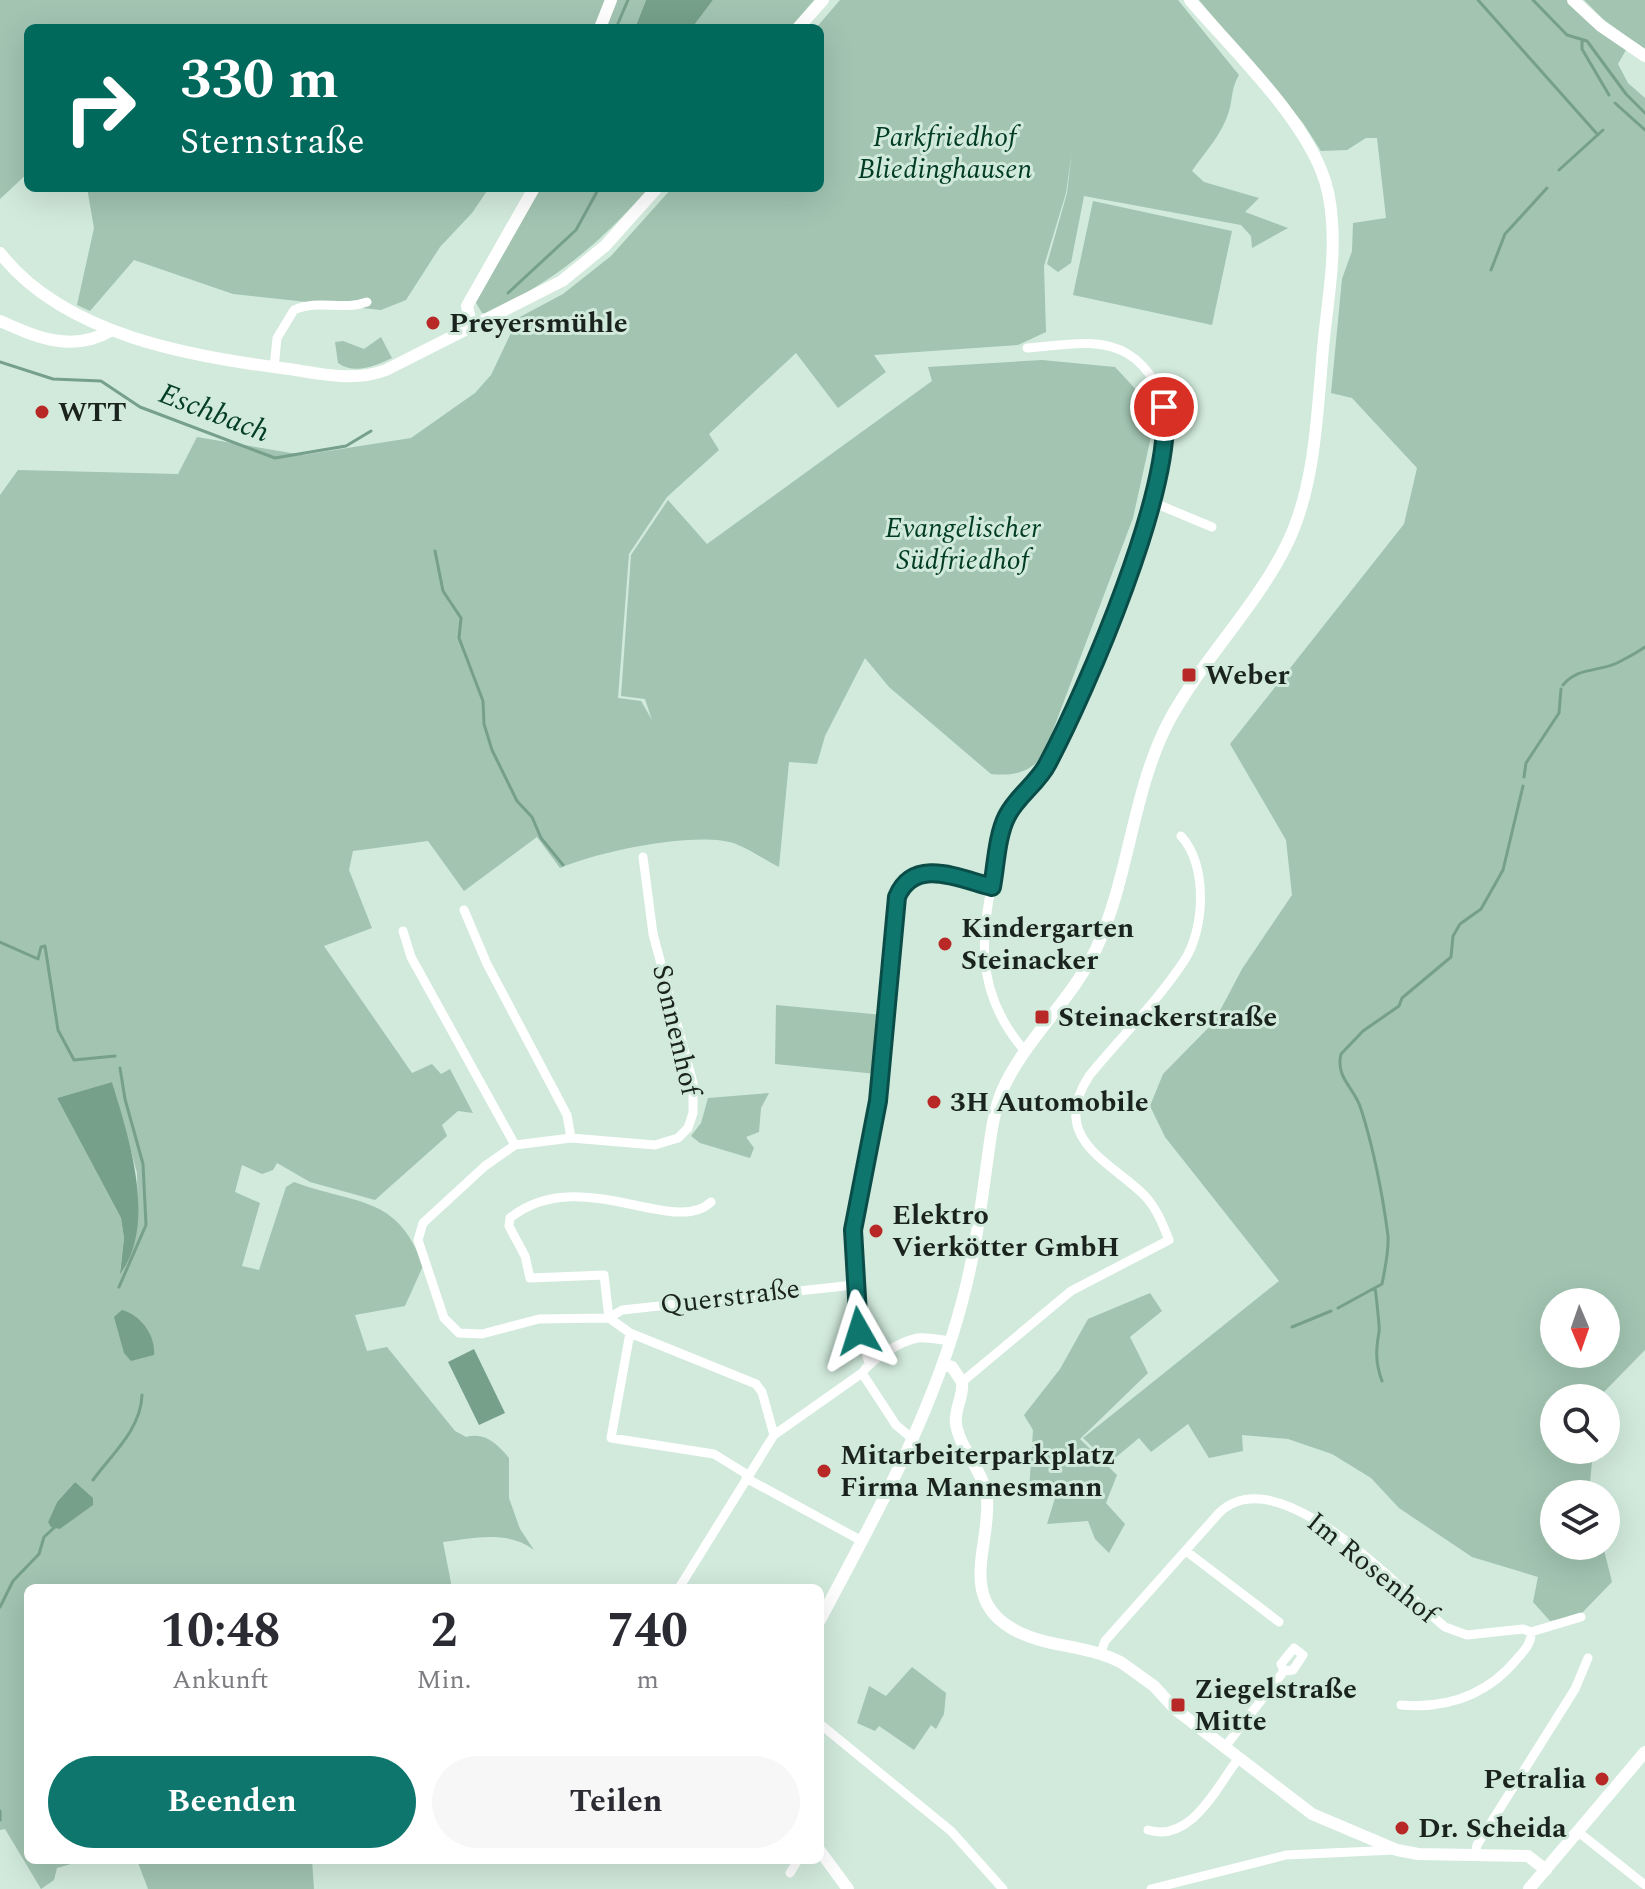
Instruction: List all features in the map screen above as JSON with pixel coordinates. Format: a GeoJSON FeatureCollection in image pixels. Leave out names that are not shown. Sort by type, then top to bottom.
{"type":"FeatureCollection","features":[{"type":"Feature","properties":{"kind":"main road"},"geometry":{"type":"LineString","coordinates":[[602,24],[611,0]]}},
{"type":"Feature","properties":{"kind":"main road"},"geometry":{"type":"LineString","coordinates":[[802,24],[823,0]]}},
{"type":"Feature","properties":{"kind":"main road"},"geometry":{"type":"LineString","coordinates":[[824,1612],[914,1440],[951,1341],[969,1274],[997,1104],[1025,1051],[1082,974],[1098,944],[1150,766],[1164,733],[1282,554],[1301,506],[1310,465],[1330,272],[1333,228],[1329,196],[1321,170],[1297,126],[1190,0]]}},
{"type":"Feature","properties":{"kind":"main road"},"geometry":{"type":"LineString","coordinates":[[1573,0],[1601,26],[1645,56]]}},
{"type":"Feature","properties":{"kind":"main road"},"geometry":{"type":"LineString","coordinates":[[472,328],[467,306],[532,192]]}},
{"type":"Feature","properties":{"kind":"main road"},"geometry":{"type":"LineString","coordinates":[[1,254],[44,294],[112,330],[179,353],[274,368],[368,375],[539,295],[572,274],[612,239],[653,192]]}},
{"type":"Feature","properties":{"kind":"main road"},"geometry":{"type":"LineString","coordinates":[[0,321],[42,338],[65,343],[92,340],[112,330]]}},
{"type":"Feature","properties":{"kind":"main road"},"geometry":{"type":"LineString","coordinates":[[943,1364],[952,1367],[962,1382],[956,1423],[987,1497],[979,1560],[980,1586],[986,1603],[1003,1622],[1019,1632],[1101,1652],[1154,1686],[1175,1709],[1312,1814],[1397,1850],[1528,1856],[1546,1870]]}},
{"type":"Feature","properties":{"kind":"main road"},"geometry":{"type":"LineString","coordinates":[[1529,1889],[1645,1752]]}},
{"type":"Feature","properties":{"kind":"main road"},"geometry":{"type":"LineString","coordinates":[[824,1856],[848,1889]]}},
{"type":"Feature","properties":{"kind":"street"},"geometry":{"type":"LineString","coordinates":[[274,368],[277,338],[294,310],[314,304],[342,307],[367,302]]}},
{"type":"Feature","properties":{"kind":"street"},"geometry":{"type":"LineString","coordinates":[[1025,1051],[999,1017],[985,978],[982,958],[992,887],[1008,814],[1047,765],[1098,650],[1152,502],[1166,424],[1158,390],[1142,364],[1118,348],[1104,345],[1027,348]]}},
{"type":"Feature","properties":{"kind":"street"},"geometry":{"type":"LineString","coordinates":[[1152,502],[1212,527]]}},
{"type":"Feature","properties":{"kind":"street"},"geometry":{"type":"LineString","coordinates":[[962,1382],[1071,1291],[1169,1240],[1148,1199],[1093,1155],[1085,1143],[1078,1114],[1081,1094],[1089,1076],[1189,952],[1200,884],[1197,865],[1181,836]]}},
{"type":"Feature","properties":{"kind":"street","name":"Sonnenhof"},"geometry":{"type":"LineString","coordinates":[[419,1232],[475,1175],[515,1145],[571,1138],[662,1144],[682,1135],[693,1113],[693,1083],[653,934],[643,857]]}},
{"type":"Feature","properties":{"kind":"street"},"geometry":{"type":"LineString","coordinates":[[869,1363],[859,1331],[854,1285],[854,1218],[878,1101],[897,897],[908,879],[925,872],[992,887]]}},
{"type":"Feature","properties":{"kind":"street"},"geometry":{"type":"LineString","coordinates":[[464,910],[487,964],[567,1115],[571,1138]]}},
{"type":"Feature","properties":{"kind":"street"},"geometry":{"type":"LineString","coordinates":[[403,931],[411,957],[515,1145]]}},
{"type":"Feature","properties":{"kind":"street"},"geometry":{"type":"LineString","coordinates":[[711,1202],[697,1213],[681,1215],[610,1198],[562,1197],[530,1206],[510,1218],[509,1226],[525,1256],[530,1278],[604,1275],[609,1318],[630,1333],[756,1384],[762,1392],[774,1435]]}},
{"type":"Feature","properties":{"kind":"street","name":"Querstraße"},"geometry":{"type":"LineString","coordinates":[[419,1232],[418,1240],[444,1318],[459,1333],[482,1334],[539,1319],[609,1318],[622,1310],[635,1308],[854,1285]]}},
{"type":"Feature","properties":{"kind":"street"},"geometry":{"type":"LineString","coordinates":[[630,1333],[611,1438],[714,1454],[747,1477],[862,1541]]}},
{"type":"Feature","properties":{"kind":"street"},"geometry":{"type":"LineString","coordinates":[[681,1584],[774,1435],[862,1373],[869,1363],[916,1338],[951,1341]]}},
{"type":"Feature","properties":{"kind":"street"},"geometry":{"type":"LineString","coordinates":[[862,1373],[896,1425],[914,1440]]}},
{"type":"Feature","properties":{"kind":"street","name":"Im Rosenhof"},"geometry":{"type":"LineString","coordinates":[[1101,1652],[1105,1641],[1234,1501],[1272,1500],[1324,1523],[1452,1631],[1476,1636],[1523,1629],[1531,1632],[1581,1617]]}},
{"type":"Feature","properties":{"kind":"street"},"geometry":{"type":"LineString","coordinates":[[1186,1551],[1279,1622]]}},
{"type":"Feature","properties":{"kind":"street"},"geometry":{"type":"LineString","coordinates":[[1401,1705],[1445,1704],[1478,1693],[1517,1660],[1529,1644],[1531,1632]]}},
{"type":"Feature","properties":{"kind":"street"},"geometry":{"type":"LineString","coordinates":[[1475,1855],[1477,1845],[1575,1689],[1588,1658]]}},
{"type":"Feature","properties":{"kind":"street"},"geometry":{"type":"LineString","coordinates":[[1224,1748],[1284,1671]]}},
{"type":"Feature","properties":{"kind":"street"},"geometry":{"type":"LineString","coordinates":[[824,1727],[951,1831],[1003,1889]]}},
{"type":"Feature","properties":{"kind":"street"},"geometry":{"type":"LineString","coordinates":[[1148,1830],[1169,1832],[1195,1818],[1238,1759]]}},
{"type":"Feature","properties":{"kind":"street"},"geometry":{"type":"LineString","coordinates":[[1577,1831],[1645,1885]]}},
{"type":"Feature","properties":{"kind":"street"},"geometry":{"type":"LineString","coordinates":[[1151,1889],[1286,1855],[1397,1850]]}},
{"type":"Feature","properties":{"kind":"street"},"geometry":{"type":"LineString","coordinates":[[790,1873],[796,1864]]}},
{"type":"Feature","properties":{"kind":"green space"},"geometry":{"type":"Polygon","coordinates":[[[0,0],[608,0],[598,24],[24,24],[24,177],[0,199],[0,0]]]}},
{"type":"Feature","properties":{"kind":"green space"},"geometry":{"type":"Polygon","coordinates":[[[617,0],[646,0],[637,24],[607,24],[617,0]]]}},
{"type":"Feature","properties":{"kind":"green space"},"geometry":{"type":"Polygon","coordinates":[[[713,0],[814,0],[793,24],[695,24],[713,0]]]}},
{"type":"Feature","properties":{"kind":"green space"},"geometry":{"type":"Polygon","coordinates":[[[840,0],[1178,0],[1239,75],[1223,127],[1192,171],[1204,182],[1259,198],[1245,212],[1288,228],[1252,248],[1251,236],[1241,225],[1084,196],[1071,263],[1058,272],[1047,264],[1067,193],[1072,151],[1066,193],[1044,266],[1046,332],[1018,345],[874,355],[886,372],[838,408],[796,353],[709,434],[719,450],[667,497],[629,554],[618,698],[641,701],[652,720],[645,699],[621,696],[631,555],[668,500],[707,544],[932,381],[928,367],[1042,360],[1115,367],[1142,396],[1154,423],[1133,518],[1044,754],[1027,769],[1014,774],[991,774],[889,687],[865,658],[825,736],[817,764],[789,762],[779,867],[736,844],[698,840],[622,850],[560,868],[537,837],[464,891],[428,841],[353,851],[349,870],[372,928],[324,946],[412,1073],[432,1064],[441,1074],[450,1069],[473,1113],[458,1111],[442,1125],[447,1136],[375,1200],[310,1182],[277,1163],[273,1170],[262,1174],[242,1165],[235,1192],[260,1203],[242,1266],[259,1270],[286,1187],[294,1182],[372,1206],[401,1226],[423,1266],[405,1306],[355,1315],[367,1351],[387,1347],[455,1431],[466,1437],[479,1436],[490,1440],[509,1458],[509,1498],[520,1529],[534,1550],[502,1538],[443,1542],[451,1584],[24,1584],[24,1861],[5,1829],[0,1830],[0,495],[18,470],[178,474],[197,437],[303,455],[411,438],[475,393],[491,375],[518,318],[563,294],[611,256],[668,192],[824,192],[824,24],[819,24],[840,0]],[[112,1082],[57,1098],[121,1218],[124,1238],[120,1272],[138,1218],[137,1173],[112,1082]],[[75,1482],[57,1502],[48,1522],[60,1529],[92,1505],[75,1482]]]}},
{"type":"Feature","properties":{"kind":"green space"},"geometry":{"type":"Polygon","coordinates":[[[1199,0],[1568,0],[1587,21],[1626,50],[1618,64],[1628,83],[1645,98],[1645,1350],[1612,1384],[1540,1384],[1540,1464],[1592,1464],[1590,1480],[1540,1480],[1540,1560],[1606,1560],[1612,1582],[1580,1615],[1550,1621],[1533,1602],[1538,1577],[1472,1557],[1399,1508],[1371,1478],[1332,1454],[1288,1439],[1242,1435],[1243,1451],[1209,1458],[1188,1424],[1151,1452],[1139,1438],[1109,1463],[1083,1438],[1279,1281],[1165,1137],[1150,1106],[1163,1074],[1214,1022],[1242,969],[1292,895],[1286,840],[1230,744],[1404,524],[1417,468],[1352,398],[1331,393],[1342,279],[1352,251],[1353,223],[1386,218],[1377,138],[1366,138],[1347,150],[1321,151],[1303,123],[1199,0]]]}},
{"type":"Feature","properties":{"kind":"green space"},"geometry":{"type":"Polygon","coordinates":[[[1584,0],[1645,0],[1645,50],[1603,19],[1584,0]]]}},
{"type":"Feature","properties":{"kind":"green space"},"geometry":{"type":"Polygon","coordinates":[[[88,192],[486,192],[472,213],[440,247],[406,300],[381,310],[233,294],[134,260],[90,311],[77,305],[94,228],[88,192]]]}},
{"type":"Feature","properties":{"kind":"green space"},"geometry":{"type":"Polygon","coordinates":[[[537,192],[645,192],[593,244],[536,287],[488,314],[482,313],[475,301],[537,192]]]}},
{"type":"Feature","properties":{"kind":"green space"},"geometry":{"type":"Polygon","coordinates":[[[1093,201],[1232,231],[1212,325],[1073,295],[1093,201]]]}},
{"type":"Feature","properties":{"kind":"green space"},"geometry":{"type":"Polygon","coordinates":[[[381,337],[392,358],[358,369],[338,363],[335,342],[343,341],[364,349],[381,337]]]}},
{"type":"Feature","properties":{"kind":"green space"},"geometry":{"type":"Polygon","coordinates":[[[776,1005],[883,1015],[877,1074],[775,1064],[776,1005]]]}},
{"type":"Feature","properties":{"kind":"green space"},"geometry":{"type":"Polygon","coordinates":[[[769,1093],[761,1108],[759,1132],[746,1137],[754,1148],[750,1158],[700,1143],[691,1136],[701,1123],[708,1098],[769,1093]]]}},
{"type":"Feature","properties":{"kind":"green space"},"geometry":{"type":"Polygon","coordinates":[[[1150,1293],[1162,1311],[1130,1337],[1148,1373],[1080,1439],[1117,1475],[1106,1503],[1125,1524],[1109,1553],[1095,1539],[1088,1521],[1047,1524],[1055,1498],[1029,1491],[1033,1430],[1024,1415],[1060,1369],[1088,1319],[1150,1293]]]}},
{"type":"Feature","properties":{"kind":"green space"},"geometry":{"type":"Polygon","coordinates":[[[912,1667],[946,1693],[944,1714],[936,1729],[931,1725],[914,1750],[879,1726],[875,1731],[857,1723],[869,1686],[886,1696],[912,1667]]]}},
{"type":"Feature","properties":{"kind":"green space"},"geometry":{"type":"Polygon","coordinates":[[[26,1864],[71,1864],[57,1868],[54,1880],[41,1889],[26,1864]]]}},
{"type":"Feature","properties":{"kind":"green space"},"geometry":{"type":"Polygon","coordinates":[[[139,1864],[312,1864],[314,1889],[148,1889],[139,1864]]]}},
{"type":"Feature","properties":{"kind":"shaded area"},"geometry":{"type":"Polygon","coordinates":[[[646,0],[713,0],[695,24],[637,24],[646,0]]]}},
{"type":"Feature","properties":{"kind":"shaded area"},"geometry":{"type":"Polygon","coordinates":[[[112,1082],[132,1153],[138,1205],[137,1230],[131,1254],[120,1274],[124,1238],[121,1218],[57,1098],[112,1082]]]}},
{"type":"Feature","properties":{"kind":"shaded area"},"geometry":{"type":"Polygon","coordinates":[[[122,1310],[135,1316],[146,1327],[153,1341],[154,1355],[131,1361],[124,1353],[114,1317],[122,1310]]]}},
{"type":"Feature","properties":{"kind":"shaded area"},"geometry":{"type":"Polygon","coordinates":[[[474,1349],[505,1413],[479,1425],[448,1362],[474,1349]]]}},
{"type":"Feature","properties":{"kind":"shaded area"},"geometry":{"type":"Polygon","coordinates":[[[75,1482],[93,1498],[93,1505],[60,1529],[51,1527],[48,1522],[57,1502],[75,1482]]]}},
{"type":"Feature","properties":{"kind":"waterway","name":"Eschbach"},"geometry":{"type":"LineString","coordinates":[[618,24],[628,0]]}},
{"type":"Feature","properties":{"kind":"waterway"},"geometry":{"type":"LineString","coordinates":[[1478,0],[1598,135]]}},
{"type":"Feature","properties":{"kind":"waterway","name":"Eschbach"},"geometry":{"type":"LineString","coordinates":[[1533,0],[1567,35],[1587,41],[1626,94],[1645,113]]}},
{"type":"Feature","properties":{"kind":"waterway"},"geometry":{"type":"LineString","coordinates":[[1582,40],[1582,49],[1609,95]]}},
{"type":"Feature","properties":{"kind":"waterway"},"geometry":{"type":"LineString","coordinates":[[1615,103],[1645,130]]}},
{"type":"Feature","properties":{"kind":"waterway"},"geometry":{"type":"LineString","coordinates":[[1559,170],[1603,130]]}},
{"type":"Feature","properties":{"kind":"waterway"},"geometry":{"type":"LineString","coordinates":[[1491,270],[1505,234],[1547,188]]}},
{"type":"Feature","properties":{"kind":"waterway","name":"Eschbach"},"geometry":{"type":"LineString","coordinates":[[508,293],[576,230],[597,192]]}},
{"type":"Feature","properties":{"kind":"waterway","name":"Eschbach"},"geometry":{"type":"LineString","coordinates":[[0,362],[53,379],[101,381],[140,407],[275,458],[346,446],[371,431]]}},
{"type":"Feature","properties":{"kind":"waterway"},"geometry":{"type":"LineString","coordinates":[[435,551],[443,591],[461,618],[459,638],[483,701],[484,724],[492,750],[517,801],[532,817],[541,838],[563,865]]}},
{"type":"Feature","properties":{"kind":"waterway"},"geometry":{"type":"LineString","coordinates":[[1563,685],[1575,675],[1610,666],[1645,647]]}},
{"type":"Feature","properties":{"kind":"waterway"},"geometry":{"type":"LineString","coordinates":[[1524,777],[1526,763],[1559,713],[1561,689]]}},
{"type":"Feature","properties":{"kind":"waterway"},"geometry":{"type":"LineString","coordinates":[[1338,1308],[1382,1284],[1388,1242],[1370,1139],[1358,1102],[1341,1070],[1341,1054],[1363,1031],[1399,1006],[1402,998],[1451,957],[1453,936],[1460,924],[1481,909],[1503,870],[1523,786]]}},
{"type":"Feature","properties":{"kind":"waterway"},"geometry":{"type":"LineString","coordinates":[[0,942],[38,959],[41,947],[45,946],[58,1030],[74,1060],[115,1056]]}},
{"type":"Feature","properties":{"kind":"waterway"},"geometry":{"type":"LineString","coordinates":[[119,1287],[146,1225],[143,1164],[120,1068]]}},
{"type":"Feature","properties":{"kind":"waterway"},"geometry":{"type":"LineString","coordinates":[[1375,1288],[1379,1329],[1377,1362],[1382,1381]]}},
{"type":"Feature","properties":{"kind":"waterway"},"geometry":{"type":"LineString","coordinates":[[1292,1327],[1331,1311]]}},
{"type":"Feature","properties":{"kind":"waterway"},"geometry":{"type":"LineString","coordinates":[[93,1480],[131,1430],[137,1419],[142,1395]]}},
{"type":"Feature","properties":{"kind":"waterway"},"geometry":{"type":"LineString","coordinates":[[0,1607],[13,1581],[39,1554],[44,1537],[56,1526]]}},
{"type":"Feature","properties":{"kind":"waterway"},"geometry":{"type":"LineString","coordinates":[[0,1811],[0,1820]]}},
{"type":"Feature","properties":{"kind":"place","name":"Preyersmühle"},"geometry":{"type":"Point","coordinates":[433,323]}},
{"type":"Feature","properties":{"kind":"place","name":"WTT"},"geometry":{"type":"Point","coordinates":[42,412]}},
{"type":"Feature","properties":{"kind":"place","name":"Weber"},"geometry":{"type":"Point","coordinates":[1189,675]}},
{"type":"Feature","properties":{"kind":"place","name":"Kindergarten Steinacker"},"geometry":{"type":"Point","coordinates":[945,944]}},
{"type":"Feature","properties":{"kind":"place","name":"Steinackerstraße"},"geometry":{"type":"Point","coordinates":[1042,1017]}},
{"type":"Feature","properties":{"kind":"place","name":"3H Automobile"},"geometry":{"type":"Point","coordinates":[934,1102]}},
{"type":"Feature","properties":{"kind":"place","name":"Elektro Vierkötter GmbH"},"geometry":{"type":"Point","coordinates":[876,1231]}},
{"type":"Feature","properties":{"kind":"place","name":"Mitarbeiterparkplatz Firma Mannesmann"},"geometry":{"type":"Point","coordinates":[824,1471]}},
{"type":"Feature","properties":{"kind":"place","name":"Ziegelstraße Mitte"},"geometry":{"type":"Point","coordinates":[1178,1705]}},
{"type":"Feature","properties":{"kind":"place","name":"Petralia"},"geometry":{"type":"Point","coordinates":[1602,1779]}},
{"type":"Feature","properties":{"kind":"place","name":"Dr. Scheida"},"geometry":{"type":"Point","coordinates":[1402,1828]}},
{"type":"Feature","properties":{"kind":"route"},"geometry":{"type":"LineString","coordinates":[[859,1331],[852,1259],[855,1206],[878,1101],[897,897],[908,879],[925,872],[992,887],[1008,814],[1047,765],[1127,575],[1152,502],[1164,443],[1164,407]]}},
{"type":"Feature","properties":{"kind":"park label","name":"Parkfriedhof Bliedinghausen"},"geometry":{"type":"Point","coordinates":[945,153]}},
{"type":"Feature","properties":{"kind":"park label","name":"Evangelischer Südfriedhof"},"geometry":{"type":"Point","coordinates":[963,544]}}]}
